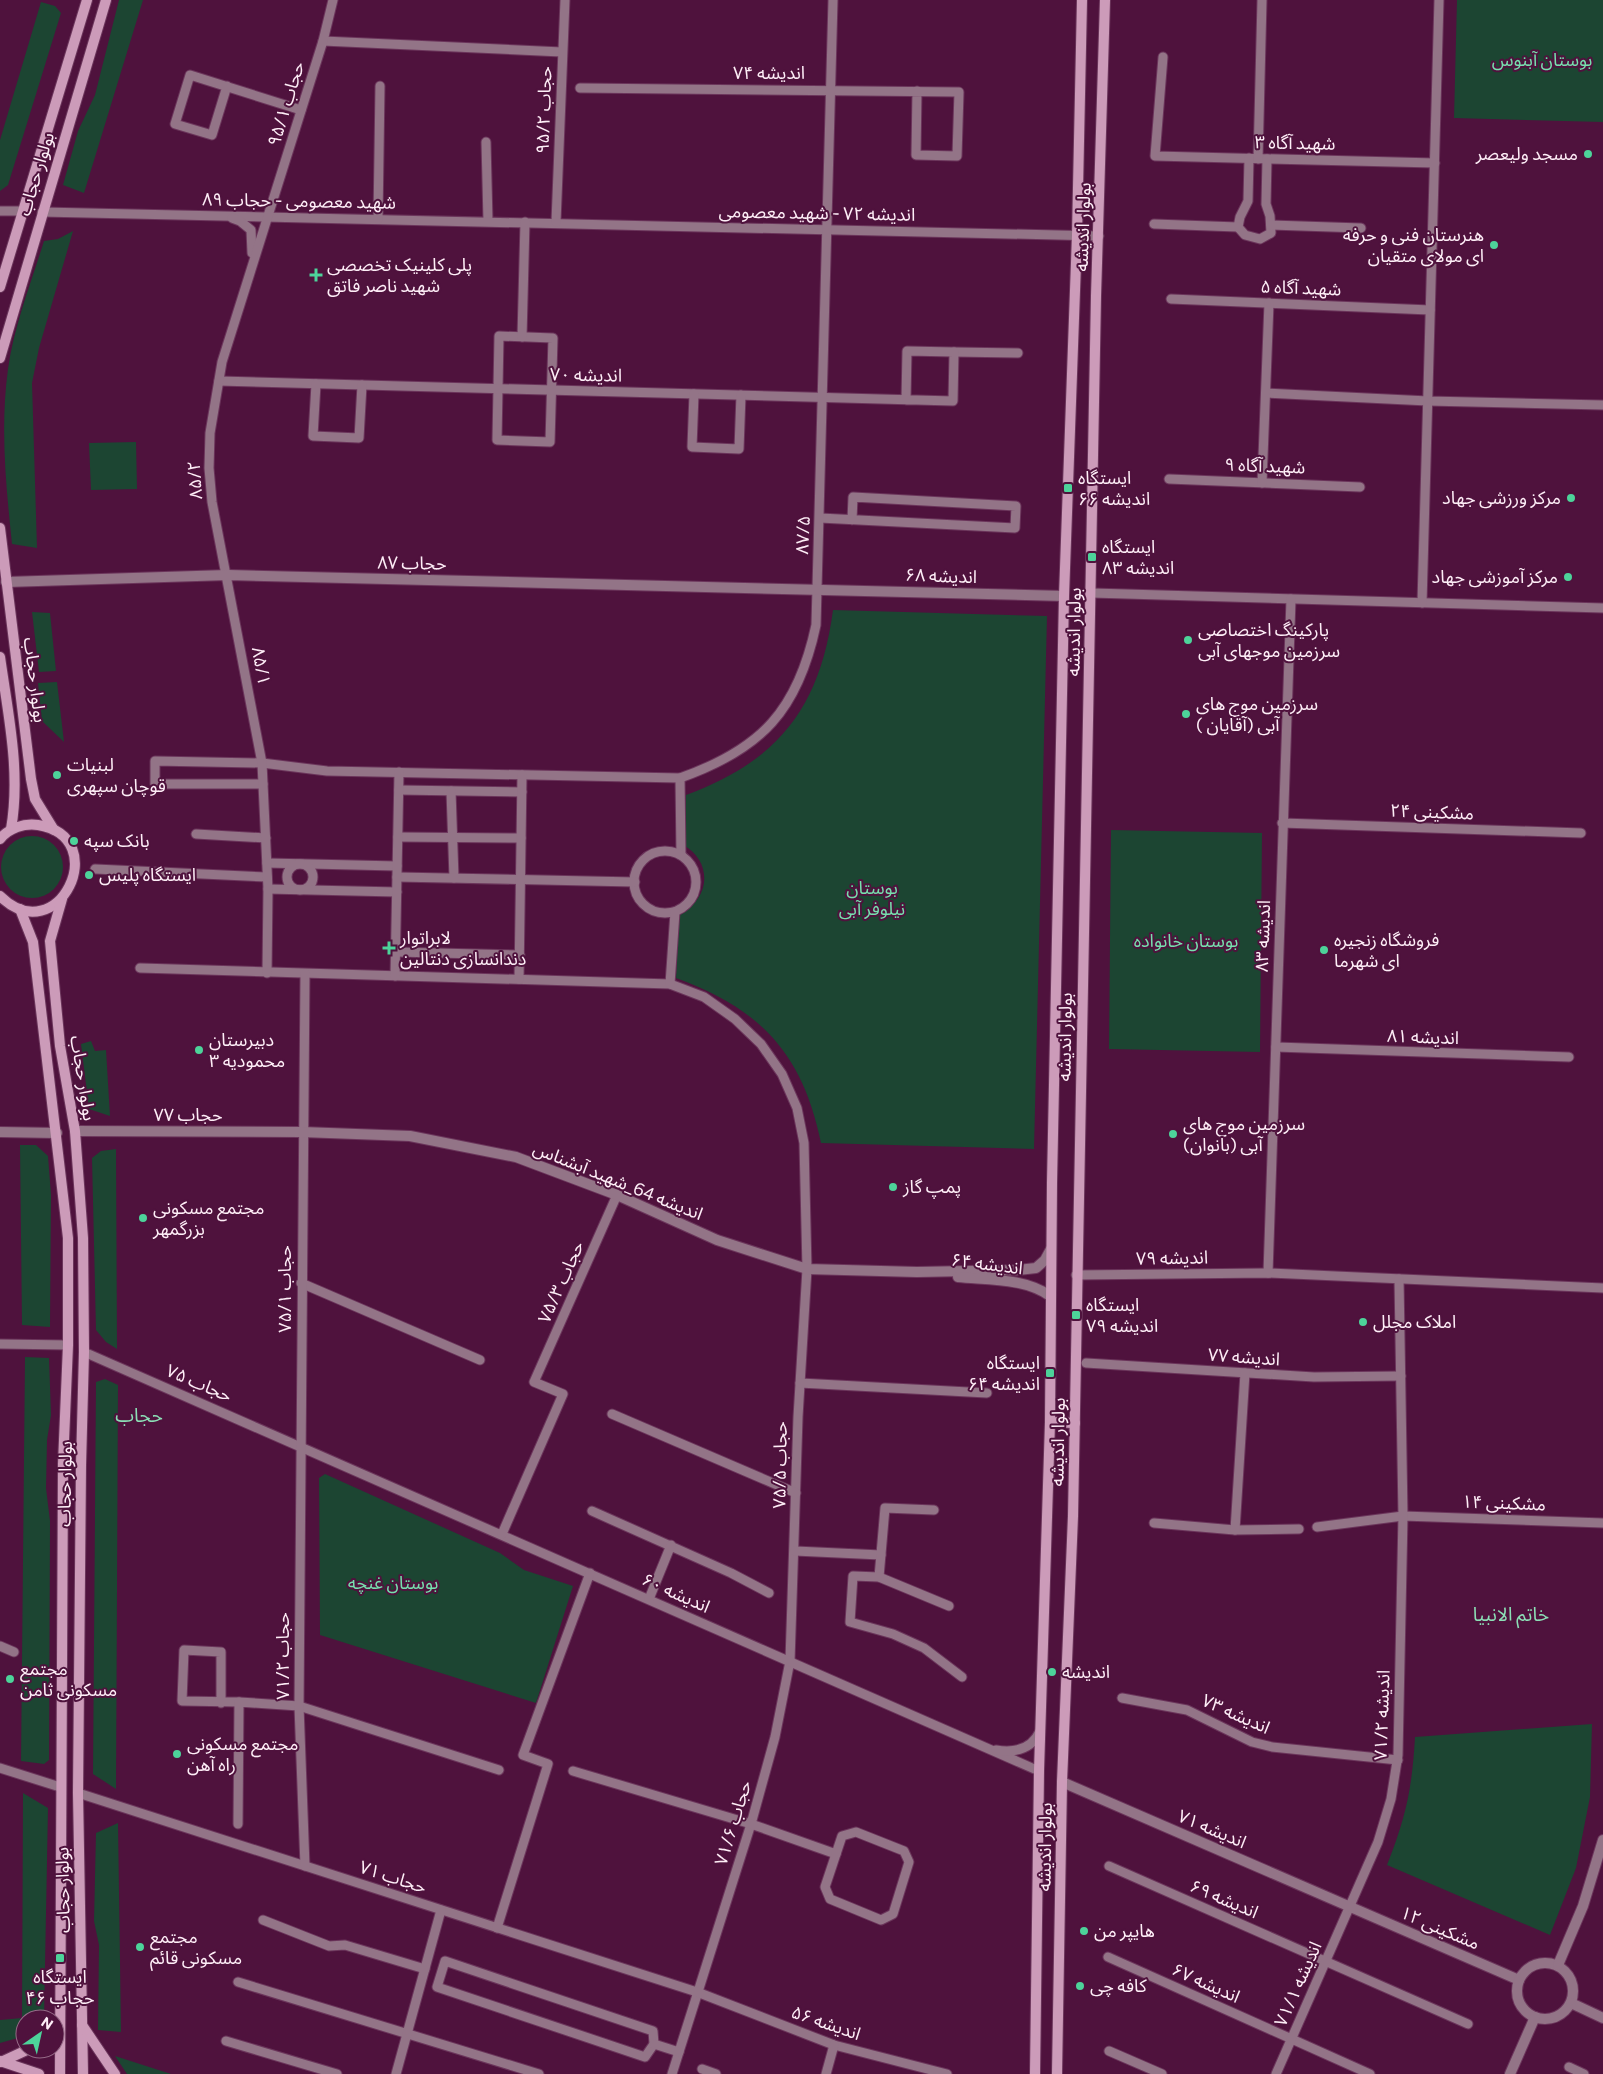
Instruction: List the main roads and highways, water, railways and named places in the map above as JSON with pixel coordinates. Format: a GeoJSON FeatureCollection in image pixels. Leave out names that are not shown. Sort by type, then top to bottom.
{"type":"FeatureCollection","features":[{"type":"Feature","properties":{"kind":"main road","name":"بولوار حجاب"},"geometry":{"type":"LineString","coordinates":[[0,287],[87,0]]}},
{"type":"Feature","properties":{"kind":"main road","name":"بولوار حجاب"},"geometry":{"type":"LineString","coordinates":[[0,358],[106,0]]}},
{"type":"Feature","properties":{"kind":"main road","name":"بولوار اندیشه"},"geometry":{"type":"LineString","coordinates":[[1034,2074],[1039,1771],[1050,1422],[1050,1296],[1064,596],[1077,235],[1082,0]]}},
{"type":"Feature","properties":{"kind":"main road","name":"بولوار اندیشه"},"geometry":{"type":"LineString","coordinates":[[1057,2074],[1062,1782],[1073,1516],[1076,1275],[1105,0]]}},
{"type":"Feature","properties":{"kind":"main road"},"geometry":{"type":"LineString","coordinates":[[23,211],[42,212]]}},
{"type":"Feature","properties":{"kind":"main road","name":"بولوار حجاب"},"geometry":{"type":"LineString","coordinates":[[0,528],[31,779],[36,799],[54,830],[70,846],[75,863],[74,880],[62,899],[50,941],[60,1046],[75,1131],[83,1238],[84,1352],[78,1793],[82,2074]]}},
{"type":"Feature","properties":{"kind":"main road","name":"بولوار حجاب"},"geometry":{"type":"LineString","coordinates":[[0,657],[16,779],[16,802],[11,830]]}},
{"type":"Feature","properties":{"kind":"main road"},"geometry":{"type":"LineString","coordinates":[[0,839],[11,830],[33,824],[54,830]]}},
{"type":"Feature","properties":{"kind":"main road"},"geometry":{"type":"LineString","coordinates":[[0,896],[20,909],[42,909],[62,899]]}},
{"type":"Feature","properties":{"kind":"main road","name":"بولوار حجاب"},"geometry":{"type":"LineString","coordinates":[[20,909],[33,942],[68,1238],[68,1345],[63,1464],[57,2009]]}},
{"type":"Feature","properties":{"kind":"main road"},"geometry":{"type":"LineString","coordinates":[[1050,1422],[1075,1423]]}},
{"type":"Feature","properties":{"kind":"main road"},"geometry":{"type":"LineString","coordinates":[[63,1464],[81,1465]]}},
{"type":"Feature","properties":{"kind":"main road"},"geometry":{"type":"LineString","coordinates":[[82,2025],[115,2074]]}},
{"type":"Feature","properties":{"kind":"main road"},"geometry":{"type":"LineString","coordinates":[[0,2062],[15,2055]]}},
{"type":"Feature","properties":{"kind":"main road","name":"بولوار حجاب"},"geometry":{"type":"LineString","coordinates":[[59,2059],[60,2074]]}},
{"type":"Feature","properties":{"kind":"main road"},"geometry":{"type":"LineString","coordinates":[[0,2062],[39,2074]]}},
{"type":"Feature","properties":{"kind":"place","name":"مسجد ولیعصر"},"geometry":{"type":"Point","coordinates":[1588,154]}},
{"type":"Feature","properties":{"kind":"place","name":"هنرستان فنی و حرفه ای مولای متقیان"},"geometry":{"type":"Point","coordinates":[1494,245]}},
{"type":"Feature","properties":{"kind":"place","name":"پلی کلینیک تخصصی شهید ناصر فاتق"},"geometry":{"type":"Point","coordinates":[316,275]}},
{"type":"Feature","properties":{"kind":"place","name":"ایستگاه اندیشه ۶۶"},"geometry":{"type":"Point","coordinates":[1068,488]}},
{"type":"Feature","properties":{"kind":"place","name":"مرکز ورزشی جهاد"},"geometry":{"type":"Point","coordinates":[1571,498]}},
{"type":"Feature","properties":{"kind":"place","name":"ایستگاه اندیشه ۸۳"},"geometry":{"type":"Point","coordinates":[1092,557]}},
{"type":"Feature","properties":{"kind":"place","name":"مرکز آموزشی جهاد"},"geometry":{"type":"Point","coordinates":[1568,577]}},
{"type":"Feature","properties":{"kind":"place","name":"پارکینگ اختصاصی سرزمین موجهای آبی"},"geometry":{"type":"Point","coordinates":[1188,640]}},
{"type":"Feature","properties":{"kind":"place","name":"سرزمین موج های آبی (آقایان )"},"geometry":{"type":"Point","coordinates":[1186,714]}},
{"type":"Feature","properties":{"kind":"place","name":"لبنیات قوچان سپهری"},"geometry":{"type":"Point","coordinates":[57,775]}},
{"type":"Feature","properties":{"kind":"place","name":"بانک سپه"},"geometry":{"type":"Point","coordinates":[74,841]}},
{"type":"Feature","properties":{"kind":"place","name":"ایستگاه پلیس"},"geometry":{"type":"Point","coordinates":[89,875]}},
{"type":"Feature","properties":{"kind":"place","name":"لابراتوار دندانسازی دنتالین"},"geometry":{"type":"Point","coordinates":[389,948]}},
{"type":"Feature","properties":{"kind":"place","name":"فروشگاه زنجیره ای شهرما"},"geometry":{"type":"Point","coordinates":[1324,950]}},
{"type":"Feature","properties":{"kind":"place","name":"دبیرستان محمودیه ۳"},"geometry":{"type":"Point","coordinates":[199,1050]}},
{"type":"Feature","properties":{"kind":"place","name":"سرزمین موج های آبی (بانوان)"},"geometry":{"type":"Point","coordinates":[1173,1134]}},
{"type":"Feature","properties":{"kind":"place","name":"پمپ گاز"},"geometry":{"type":"Point","coordinates":[893,1187]}},
{"type":"Feature","properties":{"kind":"place","name":"مجتمع مسکونی بزرگمهر"},"geometry":{"type":"Point","coordinates":[143,1218]}},
{"type":"Feature","properties":{"kind":"place","name":"ایستگاه اندیشه ۷۹"},"geometry":{"type":"Point","coordinates":[1076,1315]}},
{"type":"Feature","properties":{"kind":"place","name":"املاک مجلل"},"geometry":{"type":"Point","coordinates":[1363,1322]}},
{"type":"Feature","properties":{"kind":"place","name":"ایستگاه اندیشه ۶۴"},"geometry":{"type":"Point","coordinates":[1050,1373]}},
{"type":"Feature","properties":{"kind":"place","name":"اندیشه"},"geometry":{"type":"Point","coordinates":[1052,1672]}},
{"type":"Feature","properties":{"kind":"place","name":"مجتمع مسکونی ثامن"},"geometry":{"type":"Point","coordinates":[10,1679]}},
{"type":"Feature","properties":{"kind":"place","name":"مجتمع مسکونی راه آهن"},"geometry":{"type":"Point","coordinates":[177,1754]}},
{"type":"Feature","properties":{"kind":"place","name":"هایپر من"},"geometry":{"type":"Point","coordinates":[1084,1931]}},
{"type":"Feature","properties":{"kind":"place","name":"مجتمع مسکونی قائم"},"geometry":{"type":"Point","coordinates":[140,1947]}},
{"type":"Feature","properties":{"kind":"place","name":"ایستگاه حجاب ۴۶"},"geometry":{"type":"Point","coordinates":[60,1958]}},
{"type":"Feature","properties":{"kind":"place","name":"کافه چی"},"geometry":{"type":"Point","coordinates":[1080,1986]}},
{"type":"Feature","properties":{"kind":"district","name":"حجاب"},"geometry":{"type":"Point","coordinates":[139,1415]}},
{"type":"Feature","properties":{"kind":"district","name":"خاتم الانبیا"},"geometry":{"type":"Point","coordinates":[1511,1614]}},
{"type":"Feature","properties":{"kind":"park label","name":"بوستان آبنوس"},"geometry":{"type":"Point","coordinates":[1542,60]}},
{"type":"Feature","properties":{"kind":"park label","name":"بوستان نیلوفر آبی"},"geometry":{"type":"Point","coordinates":[872,898]}},
{"type":"Feature","properties":{"kind":"park label","name":"بوستان خانواده"},"geometry":{"type":"Point","coordinates":[1186,941]}},
{"type":"Feature","properties":{"kind":"park label","name":"بوستان غنچه"},"geometry":{"type":"Point","coordinates":[393,1583]}}]}
